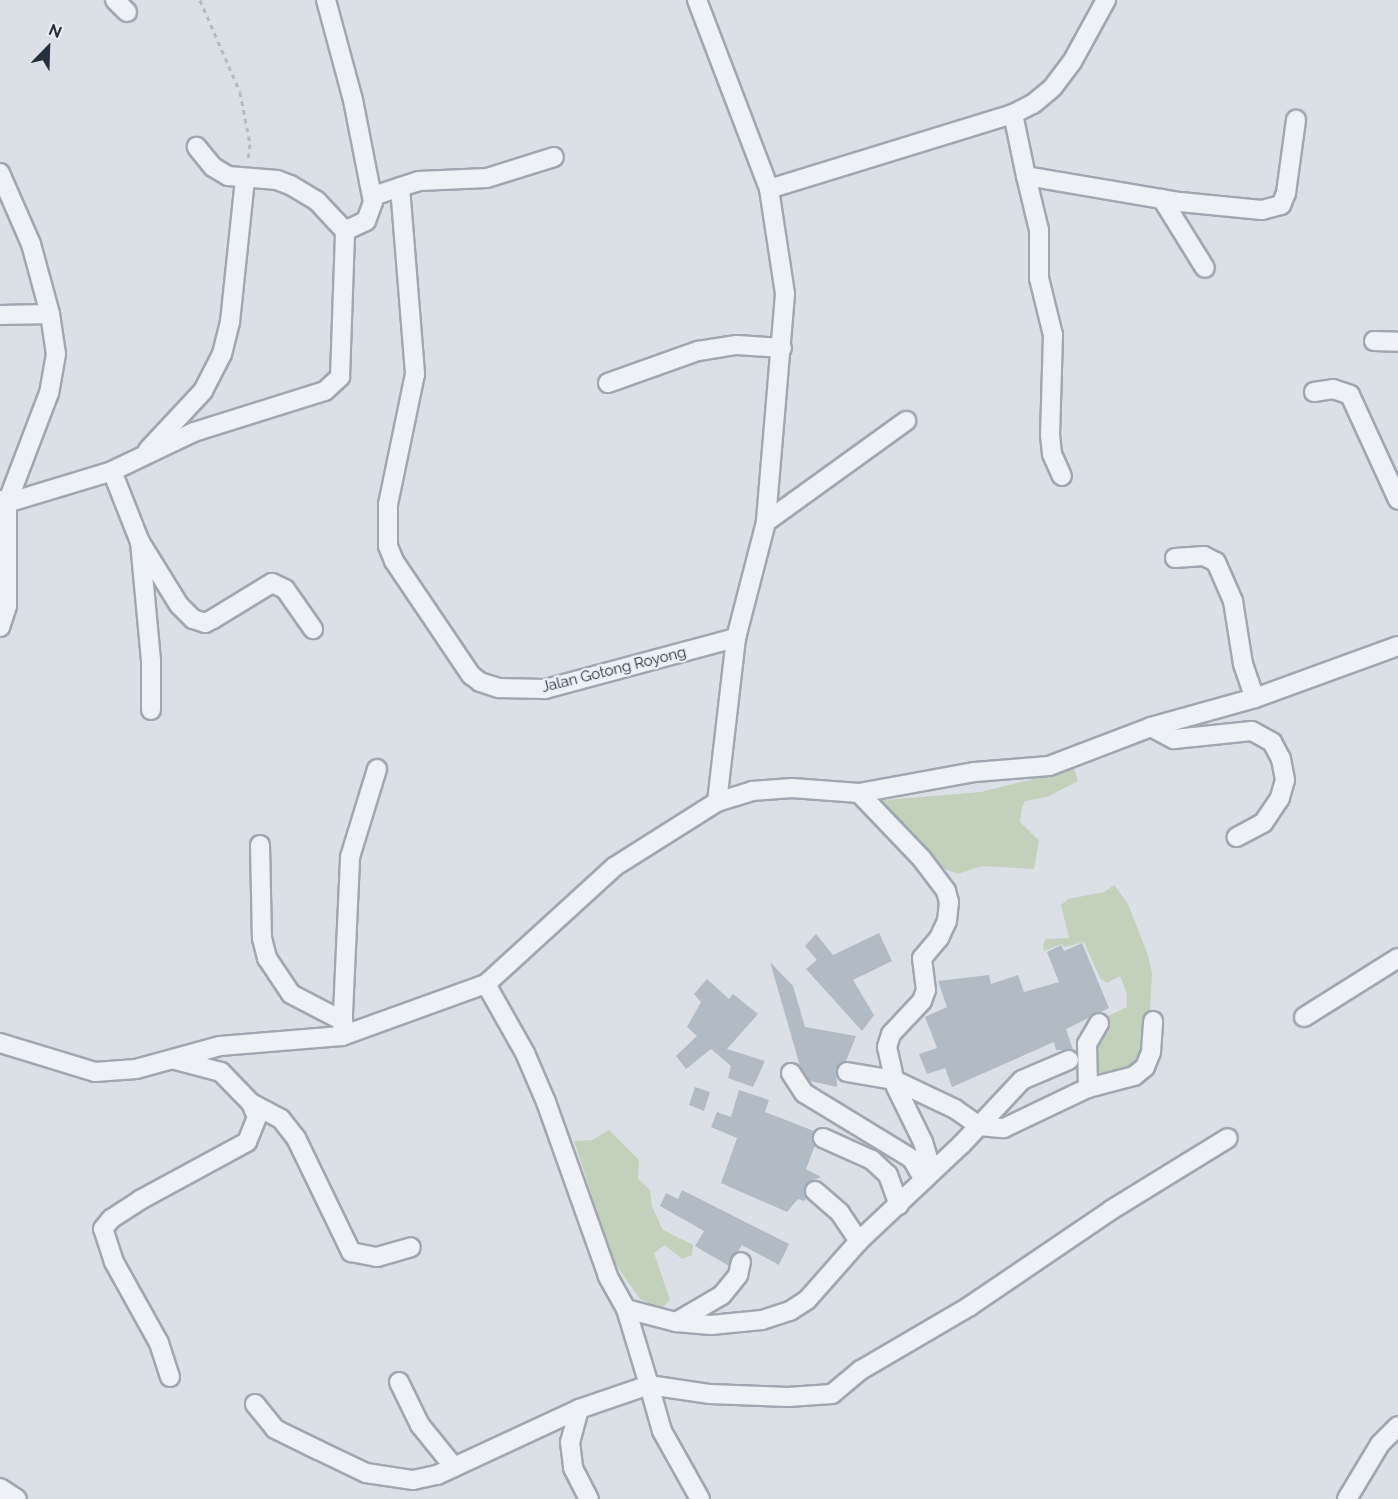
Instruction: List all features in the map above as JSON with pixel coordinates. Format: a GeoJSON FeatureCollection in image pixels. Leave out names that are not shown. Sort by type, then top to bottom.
{"type":"FeatureCollection","features":[{"type":"Feature","properties":{"kind":"street"},"geometry":{"type":"LineString","coordinates":[[326,0],[353,100],[373,196],[372,213],[366,221],[345,231]]}},
{"type":"Feature","properties":{"kind":"street"},"geometry":{"type":"LineString","coordinates":[[697,0],[769,189],[784,294],[782,348],[766,522],[736,638],[717,802]]}},
{"type":"Feature","properties":{"kind":"street"},"geometry":{"type":"LineString","coordinates":[[769,189],[1013,114],[1033,104],[1053,87],[1072,62],[1106,0]]}},
{"type":"Feature","properties":{"kind":"street"},"geometry":{"type":"LineString","coordinates":[[1013,114],[1039,230],[1039,278],[1053,335],[1050,435],[1052,454],[1062,476]]}},
{"type":"Feature","properties":{"kind":"street"},"geometry":{"type":"LineString","coordinates":[[1026,176],[1242,210],[1281,205],[1286,193],[1296,120]]}},
{"type":"Feature","properties":{"kind":"street"},"geometry":{"type":"LineString","coordinates":[[4,502],[112,471],[136,462],[194,432],[325,392],[337,382],[343,370],[345,231],[316,201],[290,185],[277,180],[245,180],[221,173],[197,147]]}},
{"type":"Feature","properties":{"kind":"street"},"geometry":{"type":"LineString","coordinates":[[373,196],[419,181],[487,178],[554,157]]}},
{"type":"Feature","properties":{"kind":"street"},"geometry":{"type":"LineString","coordinates":[[0,173],[31,244],[50,314],[56,354],[54,376],[4,502],[4,597],[0,627]]}},
{"type":"Feature","properties":{"kind":"street"},"geometry":{"type":"LineString","coordinates":[[136,462],[202,391],[222,354],[230,322],[245,180]]}},
{"type":"Feature","properties":{"kind":"street","name":"Jalan Gotong Royong"},"geometry":{"type":"LineString","coordinates":[[400,187],[416,353],[411,410],[388,504],[388,546],[471,675],[499,688],[544,688],[736,638]]}},
{"type":"Feature","properties":{"kind":"street"},"geometry":{"type":"LineString","coordinates":[[1162,199],[1205,268]]}},
{"type":"Feature","properties":{"kind":"street"},"geometry":{"type":"LineString","coordinates":[[0,315],[50,314]]}},
{"type":"Feature","properties":{"kind":"street"},"geometry":{"type":"LineString","coordinates":[[1374,341],[1398,342]]}},
{"type":"Feature","properties":{"kind":"street"},"geometry":{"type":"LineString","coordinates":[[608,383],[698,351],[737,345],[782,348]]}},
{"type":"Feature","properties":{"kind":"street"},"geometry":{"type":"LineString","coordinates":[[1314,392],[1333,388],[1350,396],[1398,500]]}},
{"type":"Feature","properties":{"kind":"street"},"geometry":{"type":"LineString","coordinates":[[766,522],[906,421]]}},
{"type":"Feature","properties":{"kind":"street"},"geometry":{"type":"LineString","coordinates":[[112,471],[140,542],[179,605],[193,618],[205,623],[273,583],[285,589],[313,629]]}},
{"type":"Feature","properties":{"kind":"street"},"geometry":{"type":"LineString","coordinates":[[140,542],[151,660],[152,710]]}},
{"type":"Feature","properties":{"kind":"street"},"geometry":{"type":"LineString","coordinates":[[1175,558],[1204,556],[1216,562],[1233,602],[1243,664],[1255,698]]}},
{"type":"Feature","properties":{"kind":"street"},"geometry":{"type":"LineString","coordinates":[[0,1044],[95,1072],[136,1069],[219,1046],[343,1028],[486,984],[614,867],[717,802],[752,791],[792,788],[859,793],[975,772],[1049,766],[1150,727],[1255,698],[1398,646]]}},
{"type":"Feature","properties":{"kind":"street"},"geometry":{"type":"LineString","coordinates":[[1150,727],[1174,739],[1252,731],[1272,742],[1281,759],[1285,780],[1280,798],[1263,823],[1237,837]]}},
{"type":"Feature","properties":{"kind":"street"},"geometry":{"type":"LineString","coordinates":[[343,1028],[350,857],[354,832],[377,769]]}},
{"type":"Feature","properties":{"kind":"street"},"geometry":{"type":"LineString","coordinates":[[859,793],[922,859],[946,891],[949,902],[939,938],[922,958],[926,990],[922,1001],[891,1034],[887,1047],[894,1080],[923,1142],[928,1176]]}},
{"type":"Feature","properties":{"kind":"street"},"geometry":{"type":"LineString","coordinates":[[260,845],[262,938],[267,958],[291,994],[343,1028]]}},
{"type":"Feature","properties":{"kind":"street"},"geometry":{"type":"LineString","coordinates":[[1304,1017],[1398,958]]}},
{"type":"Feature","properties":{"kind":"street"},"geometry":{"type":"LineString","coordinates":[[486,984],[530,1062],[571,1164],[608,1276],[626,1309],[662,1431],[700,1499]]}},
{"type":"Feature","properties":{"kind":"street"},"geometry":{"type":"LineString","coordinates":[[847,1072],[894,1080],[954,1109],[979,1126],[1004,1128],[1088,1088],[1134,1076],[1145,1067],[1151,1052],[1153,1021]]}},
{"type":"Feature","properties":{"kind":"street"},"geometry":{"type":"LineString","coordinates":[[1088,1088],[1087,1044],[1099,1023]]}},
{"type":"Feature","properties":{"kind":"street"},"geometry":{"type":"LineString","coordinates":[[167,1059],[221,1072],[251,1103],[281,1119],[296,1138],[351,1252],[377,1257],[411,1247]]}},
{"type":"Feature","properties":{"kind":"street"},"geometry":{"type":"LineString","coordinates":[[626,1309],[676,1322],[711,1325],[752,1321],[789,1311],[807,1300],[859,1241],[979,1126],[1022,1080],[1069,1060]]}},
{"type":"Feature","properties":{"kind":"street"},"geometry":{"type":"LineString","coordinates":[[790,1073],[804,1093],[912,1159],[928,1176]]}},
{"type":"Feature","properties":{"kind":"street"},"geometry":{"type":"LineString","coordinates":[[170,1377],[159,1343],[111,1256],[103,1229],[111,1219],[140,1200],[247,1142],[257,1118],[251,1103]]}},
{"type":"Feature","properties":{"kind":"street"},"geometry":{"type":"LineString","coordinates":[[823,1138],[872,1160],[888,1175],[899,1205]]}},
{"type":"Feature","properties":{"kind":"street"},"geometry":{"type":"LineString","coordinates":[[255,1404],[275,1429],[366,1473],[413,1480],[454,1467],[579,1408],[649,1385],[710,1394],[788,1397],[832,1394],[861,1370],[970,1306],[1111,1210],[1228,1138]]}},
{"type":"Feature","properties":{"kind":"street"},"geometry":{"type":"LineString","coordinates":[[815,1191],[840,1213],[859,1241]]}},
{"type":"Feature","properties":{"kind":"street"},"geometry":{"type":"LineString","coordinates":[[676,1322],[722,1295],[738,1275],[741,1262]]}},
{"type":"Feature","properties":{"kind":"street"},"geometry":{"type":"LineString","coordinates":[[399,1383],[420,1425],[454,1467]]}},
{"type":"Feature","properties":{"kind":"street"},"geometry":{"type":"LineString","coordinates":[[579,1408],[570,1442],[573,1468],[589,1499]]}},
{"type":"Feature","properties":{"kind":"street"},"geometry":{"type":"LineString","coordinates":[[1347,1499],[1374,1454],[1398,1426]]}},
{"type":"Feature","properties":{"kind":"street"},"geometry":{"type":"LineString","coordinates":[[0,1488],[17,1499]]}},
{"type":"Feature","properties":{"kind":"path"},"geometry":{"type":"LineString","coordinates":[[200,0],[240,92],[250,144],[245,180]]}},
{"type":"Feature","properties":{"kind":"green space"},"geometry":{"type":"Polygon","coordinates":[[[1073,764],[1078,781],[1047,797],[1025,801],[1022,807],[1020,822],[1039,841],[1034,869],[982,866],[958,874],[937,866],[873,801],[981,792],[1045,776],[1073,764]]]}},
{"type":"Feature","properties":{"kind":"green space"},"geometry":{"type":"Polygon","coordinates":[[[1114,885],[1128,904],[1148,955],[1152,973],[1149,1029],[1137,1070],[1097,1082],[1090,1055],[1102,1019],[1127,1007],[1127,994],[1120,976],[1107,983],[1100,978],[1084,942],[1065,947],[1061,944],[1044,951],[1043,945],[1046,939],[1069,938],[1061,905],[1068,899],[1104,892],[1114,885]]]}},
{"type":"Feature","properties":{"kind":"green space"},"geometry":{"type":"Polygon","coordinates":[[[609,1130],[639,1160],[638,1179],[650,1190],[652,1207],[663,1230],[693,1245],[692,1255],[682,1259],[665,1245],[654,1253],[670,1300],[661,1309],[640,1299],[614,1262],[574,1141],[592,1140],[609,1130]]]}},
{"type":"Feature","properties":{"kind":"building"},"geometry":{"type":"Polygon","coordinates":[[[879,933],[892,961],[853,980],[874,1015],[862,1031],[806,969],[817,960],[805,946],[816,934],[833,955],[879,933]]]}},
{"type":"Feature","properties":{"kind":"building"},"geometry":{"type":"Polygon","coordinates":[[[1082,943],[1109,1008],[1066,1029],[1073,1050],[1056,1050],[1054,1042],[952,1087],[945,1068],[927,1074],[919,1054],[937,1048],[925,1017],[947,1007],[938,981],[989,975],[991,984],[1018,975],[1024,992],[1059,982],[1047,952],[1061,945],[1064,951],[1082,943]]]}},
{"type":"Feature","properties":{"kind":"building"},"geometry":{"type":"Polygon","coordinates":[[[770,962],[793,986],[805,1027],[856,1036],[846,1061],[836,1070],[837,1087],[810,1081],[800,1066],[770,962]]]}},
{"type":"Feature","properties":{"kind":"building"},"geometry":{"type":"Polygon","coordinates":[[[707,979],[729,999],[733,994],[758,1014],[727,1049],[765,1061],[753,1087],[728,1078],[731,1066],[711,1049],[686,1069],[676,1056],[697,1036],[687,1027],[701,1002],[694,994],[707,979]]]}},
{"type":"Feature","properties":{"kind":"building"},"geometry":{"type":"Polygon","coordinates":[[[695,1087],[710,1092],[704,1111],[689,1105],[695,1087]]]}},
{"type":"Feature","properties":{"kind":"building"},"geometry":{"type":"Polygon","coordinates":[[[739,1090],[769,1100],[765,1112],[814,1131],[815,1145],[806,1169],[821,1177],[807,1183],[804,1201],[798,1199],[787,1212],[721,1183],[737,1138],[711,1127],[717,1112],[731,1117],[739,1090]]]}},
{"type":"Feature","properties":{"kind":"building"},"geometry":{"type":"Polygon","coordinates":[[[682,1190],[789,1244],[779,1265],[742,1245],[729,1266],[695,1246],[704,1231],[660,1206],[666,1193],[678,1199],[682,1190]]]}}]}
